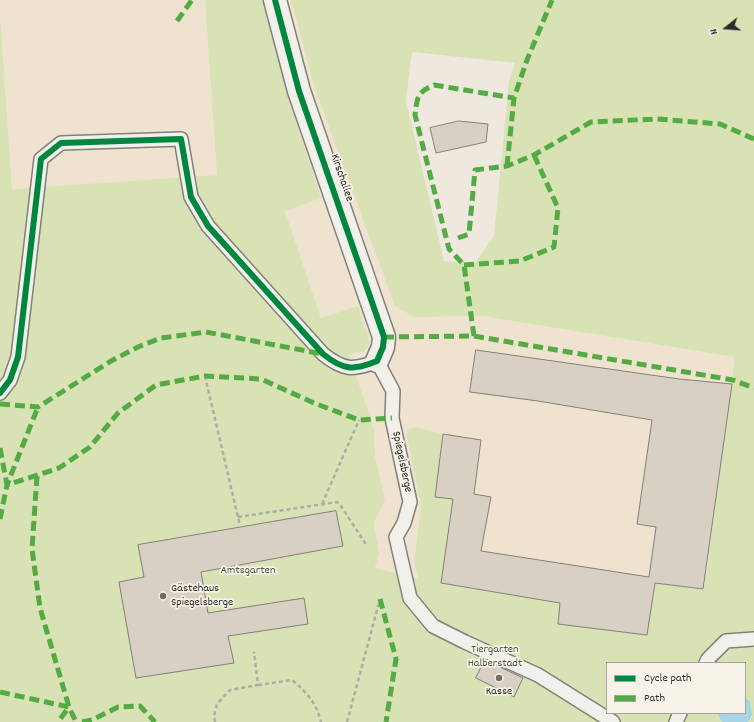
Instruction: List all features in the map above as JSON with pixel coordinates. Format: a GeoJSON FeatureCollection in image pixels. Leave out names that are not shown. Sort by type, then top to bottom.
{"type":"FeatureCollection","features":[{"type":"Feature","properties":{"kind":"street","name":"Kirschallee"},"geometry":{"type":"LineString","coordinates":[[275,0],[299,91],[384,337],[383,347],[377,361]]}},
{"type":"Feature","properties":{"kind":"lane"},"geometry":{"type":"LineString","coordinates":[[0,393],[10,380],[18,357],[41,159],[61,143],[181,139],[191,197],[208,226],[323,354],[333,362],[349,368],[364,366],[377,361]]}},
{"type":"Feature","properties":{"kind":"lane","name":"Spiegelsberge"},"geometry":{"type":"LineString","coordinates":[[377,361],[394,391],[392,418],[410,502],[404,523],[396,537],[410,598],[433,626],[538,675],[613,722]]}},
{"type":"Feature","properties":{"kind":"lane"},"geometry":{"type":"LineString","coordinates":[[706,662],[726,641],[754,639]]}},
{"type":"Feature","properties":{"kind":"path"},"geometry":{"type":"LineString","coordinates":[[205,376],[240,526]]}},
{"type":"Feature","properties":{"kind":"path"},"geometry":{"type":"LineString","coordinates":[[322,504],[359,420]]}},
{"type":"Feature","properties":{"kind":"path"},"geometry":{"type":"LineString","coordinates":[[238,517],[337,502],[367,546]]}},
{"type":"Feature","properties":{"kind":"path"},"geometry":{"type":"LineString","coordinates":[[347,722],[380,599]]}},
{"type":"Feature","properties":{"kind":"path"},"geometry":{"type":"LineString","coordinates":[[254,652],[258,685]]}},
{"type":"Feature","properties":{"kind":"path"},"geometry":{"type":"LineString","coordinates":[[215,722],[214,716],[216,704],[230,690],[292,680],[306,692],[318,710],[321,722]]}},
{"type":"Feature","properties":{"kind":"shaded area"},"geometry":{"type":"Polygon","coordinates":[[[0,0],[205,0],[217,175],[12,189],[0,0]]]}},
{"type":"Feature","properties":{"kind":"shaded area"},"geometry":{"type":"Polygon","coordinates":[[[262,0],[291,0],[314,86],[414,317],[482,316],[735,357],[704,590],[656,583],[650,617],[441,583],[375,568],[150,499],[361,390],[349,354],[358,306],[321,318],[285,210],[321,198],[287,94],[262,0]]]}},
{"type":"Feature","properties":{"kind":"green space"},"geometry":{"type":"Polygon","coordinates":[[[205,0],[262,0],[287,94],[321,198],[285,211],[321,318],[358,306],[370,342],[364,352],[349,354],[374,429],[375,457],[385,500],[374,523],[379,553],[375,568],[418,578],[414,562],[421,507],[407,436],[409,429],[416,427],[443,434],[435,497],[453,499],[441,583],[650,616],[655,583],[704,590],[735,357],[482,316],[414,317],[395,306],[314,86],[291,0],[754,0],[754,722],[0,722],[0,15],[12,189],[217,175],[205,0]],[[413,52],[406,101],[444,261],[475,263],[494,236],[509,81],[515,63],[413,52]]]}},
{"type":"Feature","properties":{"kind":"water"},"geometry":{"type":"Polygon","coordinates":[[[746,699],[750,701],[752,715],[748,722],[722,722],[718,714],[746,714],[746,699]]]}},
{"type":"Feature","properties":{"kind":"building"},"geometry":{"type":"Polygon","coordinates":[[[459,121],[488,124],[486,142],[436,153],[430,128],[459,121]]]}},
{"type":"Feature","properties":{"kind":"building"},"geometry":{"type":"Polygon","coordinates":[[[476,350],[679,379],[732,384],[703,589],[655,583],[647,635],[558,624],[560,603],[441,583],[453,499],[435,497],[443,434],[481,440],[474,494],[491,497],[481,551],[649,577],[656,527],[637,524],[652,420],[538,401],[470,392],[476,350]]]}},
{"type":"Feature","properties":{"kind":"building","name":"Gästehaus Spiegelsberge"},"geometry":{"type":"Polygon","coordinates":[[[336,511],[343,546],[201,572],[208,613],[304,598],[308,624],[228,636],[234,663],[136,678],[119,582],[144,577],[138,545],[336,511]]]}},
{"type":"Feature","properties":{"kind":"building","name":"Kasse"},"geometry":{"type":"Polygon","coordinates":[[[485,660],[523,678],[514,697],[476,678],[485,660]]]}},
{"type":"Feature","properties":{"kind":"marked path"},"geometry":{"type":"LineString","coordinates":[[177,21],[192,0]]}},
{"type":"Feature","properties":{"kind":"marked path"},"geometry":{"type":"LineString","coordinates":[[507,166],[514,98],[527,60],[552,0]]}},
{"type":"Feature","properties":{"kind":"marked path"},"geometry":{"type":"LineString","coordinates":[[474,336],[464,265],[449,249],[415,115],[416,104],[421,93],[434,85],[514,98]]}},
{"type":"Feature","properties":{"kind":"marked path"},"geometry":{"type":"LineString","coordinates":[[458,238],[469,234],[475,170],[507,166],[534,155],[591,122],[657,119],[720,124],[754,139]]}},
{"type":"Feature","properties":{"kind":"marked path"},"geometry":{"type":"LineString","coordinates":[[464,265],[520,261],[554,247],[558,208],[534,155]]}},
{"type":"Feature","properties":{"kind":"marked path"},"geometry":{"type":"LineString","coordinates":[[0,404],[38,407],[111,361],[138,347],[161,338],[206,332],[323,354]]}},
{"type":"Feature","properties":{"kind":"marked path"},"geometry":{"type":"LineString","coordinates":[[384,337],[474,336],[733,380],[754,388]]}},
{"type":"Feature","properties":{"kind":"marked path"},"geometry":{"type":"LineString","coordinates":[[0,448],[7,485],[59,468],[90,447],[118,413],[156,385],[205,376],[261,379],[314,403],[359,420],[392,418]]}},
{"type":"Feature","properties":{"kind":"marked path"},"geometry":{"type":"LineString","coordinates":[[0,519],[7,485],[38,407]]}},
{"type":"Feature","properties":{"kind":"marked path"},"geometry":{"type":"LineString","coordinates":[[37,476],[32,549],[40,608],[69,707],[76,722]]}},
{"type":"Feature","properties":{"kind":"marked path"},"geometry":{"type":"LineString","coordinates":[[380,599],[396,659],[386,722]]}},
{"type":"Feature","properties":{"kind":"marked path"},"geometry":{"type":"LineString","coordinates":[[0,692],[69,707],[58,722]]}},
{"type":"Feature","properties":{"kind":"marked path"},"geometry":{"type":"LineString","coordinates":[[82,722],[92,720],[118,707],[140,706],[155,722]]}},
{"type":"Feature","properties":{"kind":"cycle path"},"geometry":{"type":"LineString","coordinates":[[0,393],[10,380],[18,357],[41,159],[61,143],[181,139],[191,197],[208,226],[323,354],[336,363],[348,367],[361,366],[377,361],[383,347],[384,337],[299,91],[275,0]]}},
{"type":"Feature","properties":{"kind":"place","name":"Gästehaus Spiegelsberge"},"geometry":{"type":"Point","coordinates":[163,596]}},
{"type":"Feature","properties":{"kind":"place","name":"Kasse"},"geometry":{"type":"Point","coordinates":[499,678]}},
{"type":"Feature","properties":{"kind":"park label","name":"Amtsgarten"},"geometry":{"type":"Point","coordinates":[248,571]}},
{"type":"Feature","properties":{"kind":"park label","name":"Tiergarten Halberstadt"},"geometry":{"type":"Point","coordinates":[495,657]}}]}
